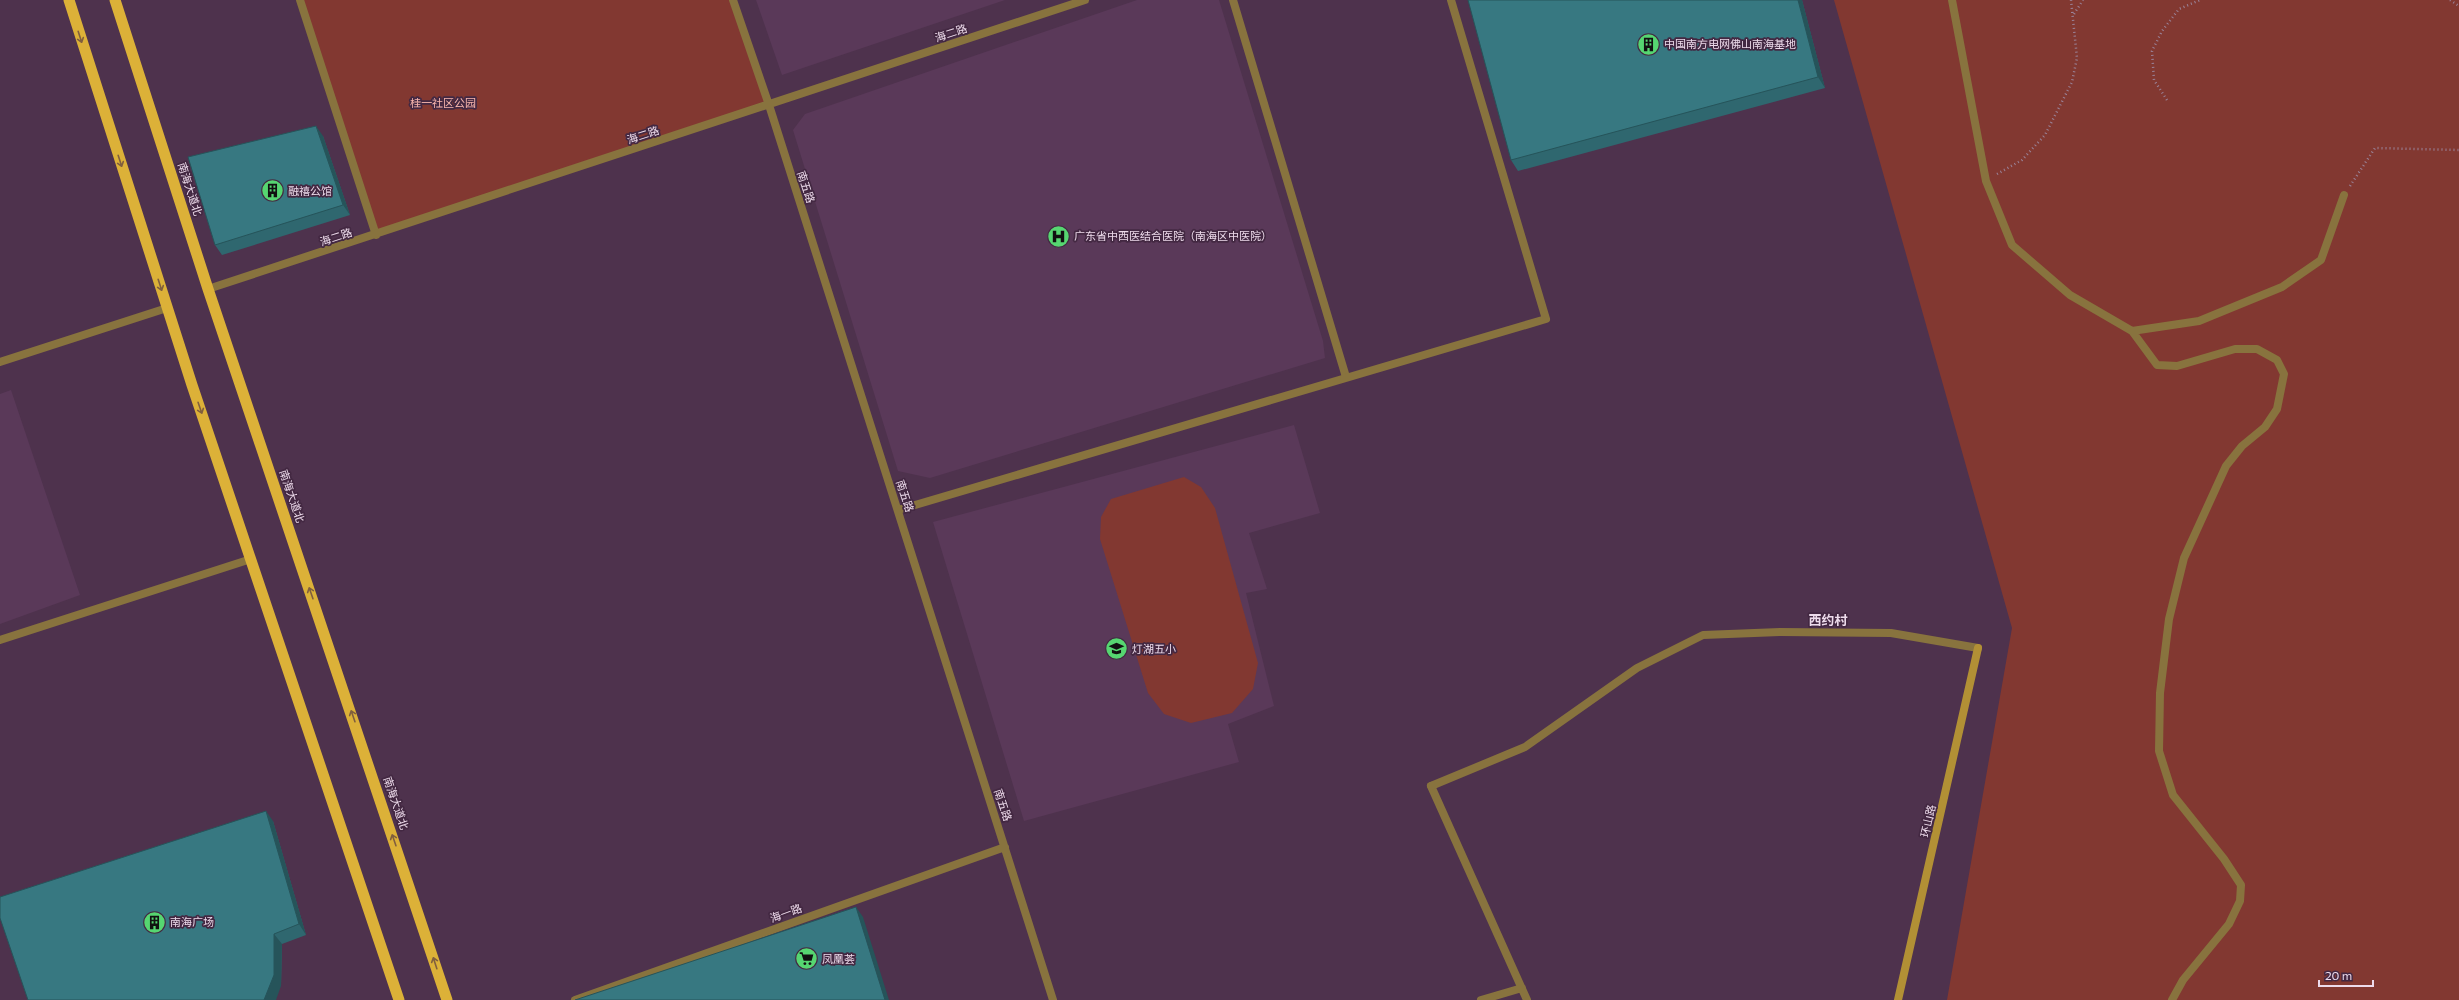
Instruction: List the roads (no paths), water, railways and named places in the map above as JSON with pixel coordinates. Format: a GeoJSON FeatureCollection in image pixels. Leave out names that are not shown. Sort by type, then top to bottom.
{"type":"FeatureCollection","features":[{"type":"Feature","properties":{"kind":"highway"},"geometry":{"type":"LineString","coordinates":[[69,0],[167,308],[399,1000]]}},
{"type":"Feature","properties":{"kind":"highway","name":"南海大道北"},"geometry":{"type":"LineString","coordinates":[[115,0],[208,289],[447,1000]]}},
{"type":"Feature","properties":{"kind":"main road","name":"环山路"},"geometry":{"type":"LineString","coordinates":[[1898,1000],[1978,648]]}},
{"type":"Feature","properties":{"kind":"street"},"geometry":{"type":"LineString","coordinates":[[300,0],[376,235]]}},
{"type":"Feature","properties":{"kind":"street","name":"南五路"},"geometry":{"type":"LineString","coordinates":[[732,0],[769,105],[1053,1000]]}},
{"type":"Feature","properties":{"kind":"street","name":"海二路"},"geometry":{"type":"LineString","coordinates":[[208,289],[376,235],[1085,0]]}},
{"type":"Feature","properties":{"kind":"street"},"geometry":{"type":"LineString","coordinates":[[1233,0],[1346,377]]}},
{"type":"Feature","properties":{"kind":"street"},"geometry":{"type":"LineString","coordinates":[[898,510],[1546,319],[1451,0]]}},
{"type":"Feature","properties":{"kind":"street"},"geometry":{"type":"LineString","coordinates":[[1952,0],[1986,181],[2012,245],[2070,295],[2132,331],[2157,365],[2177,366],[2235,349],[2257,349],[2278,360],[2284,374],[2277,409],[2265,427],[2242,446],[2226,466],[2184,558],[2169,619],[2160,693],[2159,751],[2173,795],[2224,859],[2241,885],[2240,901],[2229,924],[2184,980],[2172,1000]]}},
{"type":"Feature","properties":{"kind":"street"},"geometry":{"type":"LineString","coordinates":[[2132,331],[2199,321],[2282,287],[2320,260],[2344,195]]}},
{"type":"Feature","properties":{"kind":"street"},"geometry":{"type":"LineString","coordinates":[[0,362],[167,308]]}},
{"type":"Feature","properties":{"kind":"street"},"geometry":{"type":"LineString","coordinates":[[0,640],[251,559]]}},
{"type":"Feature","properties":{"kind":"street"},"geometry":{"type":"LineString","coordinates":[[1527,1000],[1431,786],[1525,747],[1637,668],[1703,635],[1780,632],[1891,633],[1978,648]]}},
{"type":"Feature","properties":{"kind":"street","name":"海一路"},"geometry":{"type":"LineString","coordinates":[[575,1000],[1005,848]]}},
{"type":"Feature","properties":{"kind":"street"},"geometry":{"type":"LineString","coordinates":[[1481,1000],[1522,988]]}},
{"type":"Feature","properties":{"kind":"place","name":"中国南方电网佛山南海基地"},"geometry":{"type":"Point","coordinates":[1649,44]}},
{"type":"Feature","properties":{"kind":"place","name":"融禧公馆"},"geometry":{"type":"Point","coordinates":[272,191]}},
{"type":"Feature","properties":{"kind":"place","name":"广东省中西医结合医院（南海区中医院）"},"geometry":{"type":"Point","coordinates":[1059,236]}},
{"type":"Feature","properties":{"kind":"place","name":"灯湖五小"},"geometry":{"type":"Point","coordinates":[1116,649]}},
{"type":"Feature","properties":{"kind":"place","name":"南海广场"},"geometry":{"type":"Point","coordinates":[154,922]}},
{"type":"Feature","properties":{"kind":"place","name":"凤凰荟"},"geometry":{"type":"Point","coordinates":[807,959]}},
{"type":"Feature","properties":{"kind":"district","name":"西约村"},"geometry":{"type":"Point","coordinates":[1828,620]}},
{"type":"Feature","properties":{"kind":"park label","name":"桂一社区公园"},"geometry":{"type":"Point","coordinates":[443,103]}}]}
